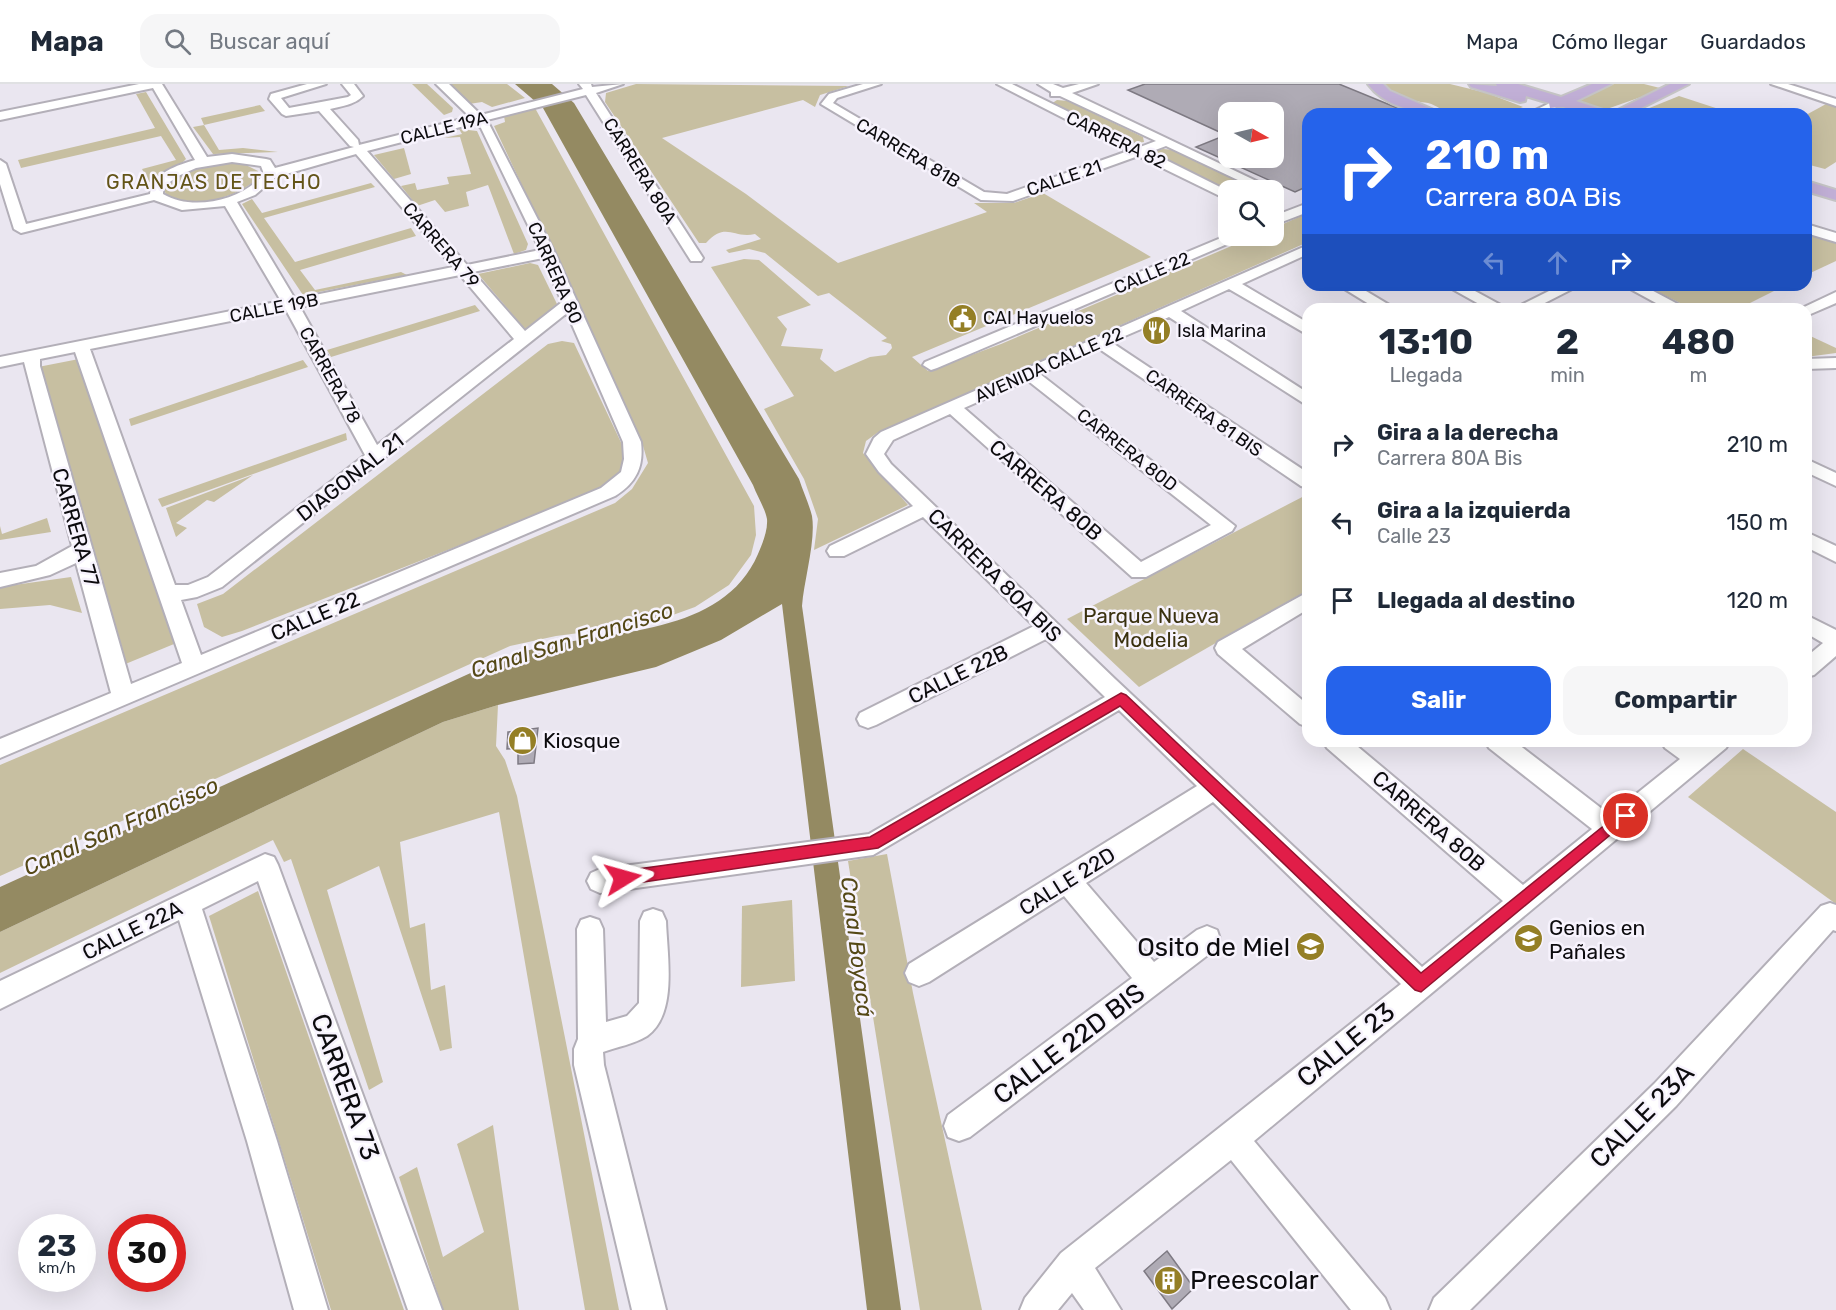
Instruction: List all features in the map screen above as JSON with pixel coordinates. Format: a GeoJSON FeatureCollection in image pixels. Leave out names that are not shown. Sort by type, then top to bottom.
{"type":"FeatureCollection","features":[{"type":"Feature","properties":{"kind":"main road"},"geometry":{"type":"LineString","coordinates":[[1366,84],[1381,97],[1407,108]]}},
{"type":"Feature","properties":{"kind":"main road"},"geometry":{"type":"LineString","coordinates":[[1375,84],[1385,94],[1421,108]]}},
{"type":"Feature","properties":{"kind":"main road"},"geometry":{"type":"LineString","coordinates":[[1476,84],[1574,108]]}},
{"type":"Feature","properties":{"kind":"main road"},"geometry":{"type":"LineString","coordinates":[[1503,84],[1563,108]]}},
{"type":"Feature","properties":{"kind":"main road"},"geometry":{"type":"LineString","coordinates":[[1556,104],[1583,88],[1604,84]]}},
{"type":"Feature","properties":{"kind":"main road"},"geometry":{"type":"LineString","coordinates":[[1654,84],[1679,86]]}},
{"type":"Feature","properties":{"kind":"main road"},"geometry":{"type":"LineString","coordinates":[[1630,108],[1679,86]]}},
{"type":"Feature","properties":{"kind":"main road"},"geometry":{"type":"LineString","coordinates":[[1812,180],[1836,187]]}},
{"type":"Feature","properties":{"kind":"main road"},"geometry":{"type":"LineString","coordinates":[[1812,188],[1836,195]]}},
{"type":"Feature","properties":{"kind":"street"},"geometry":{"type":"LineString","coordinates":[[0,104],[98,84]]}},
{"type":"Feature","properties":{"kind":"street"},"geometry":{"type":"LineString","coordinates":[[0,116],[155,84],[203,162]]}},
{"type":"Feature","properties":{"kind":"street"},"geometry":{"type":"LineString","coordinates":[[320,84],[278,94],[275,99],[286,112],[322,107],[355,98],[356,94],[348,84]]}},
{"type":"Feature","properties":{"kind":"street","name":"CARRERA 80"},"geometry":{"type":"LineString","coordinates":[[442,84],[476,116],[497,147],[548,254],[569,304],[570,331],[632,442],[635,461],[627,478]]}},
{"type":"Feature","properties":{"kind":"street","name":"CALLE 19A"},"geometry":{"type":"LineString","coordinates":[[268,169],[296,165],[356,146],[588,86],[617,84]]}},
{"type":"Feature","properties":{"kind":"street","name":"CARRERA 81B"},"geometry":{"type":"LineString","coordinates":[[875,84],[829,99],[827,104],[897,148],[981,196],[996,199]]}},
{"type":"Feature","properties":{"kind":"street","name":"CARRERA 82"},"geometry":{"type":"LineString","coordinates":[[1003,84],[1218,191]]}},
{"type":"Feature","properties":{"kind":"street"},"geometry":{"type":"LineString","coordinates":[[1020,93],[1041,95],[1057,87],[1092,84]]}},
{"type":"Feature","properties":{"kind":"street"},"geometry":{"type":"LineString","coordinates":[[1777,84],[1836,103]]}},
{"type":"Feature","properties":{"kind":"street","name":"CARRERA 80A"},"geometry":{"type":"LineString","coordinates":[[588,86],[696,258]]}},
{"type":"Feature","properties":{"kind":"street","name":"CARRERA 82"},"geometry":{"type":"LineString","coordinates":[[1057,87],[1244,180]]}},
{"type":"Feature","properties":{"kind":"street"},"geometry":{"type":"LineString","coordinates":[[1547,108],[1556,104]]}},
{"type":"Feature","properties":{"kind":"street","name":"CARRERA 79"},"geometry":{"type":"LineString","coordinates":[[322,107],[524,340]]}},
{"type":"Feature","properties":{"kind":"street","name":"CALLE 21"},"geometry":{"type":"LineString","coordinates":[[996,199],[1008,198],[1166,142]]}},
{"type":"Feature","properties":{"kind":"street"},"geometry":{"type":"LineString","coordinates":[[246,158],[268,169],[258,188],[229,201],[183,206],[162,201],[156,196],[157,186],[162,180],[179,170],[203,162],[246,158]]}},
{"type":"Feature","properties":{"kind":"street"},"geometry":{"type":"LineString","coordinates":[[0,164],[21,229],[156,196]]}},
{"type":"Feature","properties":{"kind":"street","name":"CARRERA 82"},"geometry":{"type":"LineString","coordinates":[[1284,199],[1302,205]]}},
{"type":"Feature","properties":{"kind":"street","name":"CARRERA 78"},"geometry":{"type":"LineString","coordinates":[[229,201],[291,305],[375,457]]}},
{"type":"Feature","properties":{"kind":"street"},"geometry":{"type":"LineString","coordinates":[[1284,217],[1302,209]]}},
{"type":"Feature","properties":{"kind":"street"},"geometry":{"type":"LineString","coordinates":[[1812,230],[1836,238]]}},
{"type":"Feature","properties":{"kind":"street","name":"CALLE 22"},"geometry":{"type":"LineString","coordinates":[[931,365],[1218,245]]}},
{"type":"Feature","properties":{"kind":"street","name":"AVENIDA CALLE 22"},"geometry":{"type":"LineString","coordinates":[[887,436],[1101,343],[1302,252]]}},
{"type":"Feature","properties":{"kind":"street","name":"CALLE 19B"},"geometry":{"type":"LineString","coordinates":[[0,362],[548,254]]}},
{"type":"Feature","properties":{"kind":"street"},"geometry":{"type":"LineString","coordinates":[[1293,256],[1302,261]]}},
{"type":"Feature","properties":{"kind":"street"},"geometry":{"type":"LineString","coordinates":[[1231,284],[1302,326]]}},
{"type":"Feature","properties":{"kind":"street"},"geometry":{"type":"LineString","coordinates":[[1356,291],[1377,303]]}},
{"type":"Feature","properties":{"kind":"street"},"geometry":{"type":"LineString","coordinates":[[1464,291],[1488,303]]}},
{"type":"Feature","properties":{"kind":"street"},"geometry":{"type":"LineString","coordinates":[[1534,303],[1560,291]]}},
{"type":"Feature","properties":{"kind":"street"},"geometry":{"type":"LineString","coordinates":[[1642,291],[1667,303]]}},
{"type":"Feature","properties":{"kind":"street"},"geometry":{"type":"LineString","coordinates":[[1812,308],[1836,297]]}},
{"type":"Feature","properties":{"kind":"street","name":"DIAGONAL 21"},"geometry":{"type":"LineString","coordinates":[[167,593],[190,592],[215,582],[569,304]]}},
{"type":"Feature","properties":{"kind":"street"},"geometry":{"type":"LineString","coordinates":[[1171,311],[1302,397]]}},
{"type":"Feature","properties":{"kind":"street"},"geometry":{"type":"LineString","coordinates":[[524,340],[570,331]]}},
{"type":"Feature","properties":{"kind":"street","name":"CARRERA 81 BIS"},"geometry":{"type":"LineString","coordinates":[[1101,343],[1302,480]]}},
{"type":"Feature","properties":{"kind":"street"},"geometry":{"type":"LineString","coordinates":[[81,347],[194,668]]}},
{"type":"Feature","properties":{"kind":"street","name":"CARRERA 77"},"geometry":{"type":"LineString","coordinates":[[32,356],[35,377],[123,697]]}},
{"type":"Feature","properties":{"kind":"street"},"geometry":{"type":"LineString","coordinates":[[1812,364],[1836,363]]}},
{"type":"Feature","properties":{"kind":"street","name":"CARRERA 80D"},"geometry":{"type":"LineString","coordinates":[[1030,374],[1225,526],[1139,572]]}},
{"type":"Feature","properties":{"kind":"street","name":"CARRERA 80B"},"geometry":{"type":"LineString","coordinates":[[953,408],[1139,572]]}},
{"type":"Feature","properties":{"kind":"street","name":"CARRERA 80A BIS"},"geometry":{"type":"LineString","coordinates":[[887,436],[876,449],[878,460],[1121,698],[1421,984]]}},
{"type":"Feature","properties":{"kind":"street"},"geometry":{"type":"LineString","coordinates":[[1812,467],[1833,475]]}},
{"type":"Feature","properties":{"kind":"street","name":"CALLE 22"},"geometry":{"type":"LineString","coordinates":[[0,749],[608,492],[627,478]]}},
{"type":"Feature","properties":{"kind":"street"},"geometry":{"type":"LineString","coordinates":[[837,551],[927,507]]}},
{"type":"Feature","properties":{"kind":"street"},"geometry":{"type":"LineString","coordinates":[[1812,542],[1836,555]]}},
{"type":"Feature","properties":{"kind":"street"},"geometry":{"type":"LineString","coordinates":[[0,580],[31,575],[57,566],[81,549]]}},
{"type":"Feature","properties":{"kind":"street"},"geometry":{"type":"LineString","coordinates":[[1302,602],[1226,648],[1302,713]]}},
{"type":"Feature","properties":{"kind":"street"},"geometry":{"type":"LineString","coordinates":[[1812,627],[1836,642],[1812,664]]}},
{"type":"Feature","properties":{"kind":"street","name":"CALLE 22B"},"geometry":{"type":"LineString","coordinates":[[868,718],[1049,628]]}},
{"type":"Feature","properties":{"kind":"street"},"geometry":{"type":"LineString","coordinates":[[600,881],[873,844],[1121,698]]}},
{"type":"Feature","properties":{"kind":"street","name":"CARRERA 80B"},"geometry":{"type":"LineString","coordinates":[[1342,747],[1522,901]]}},
{"type":"Feature","properties":{"kind":"street"},"geometry":{"type":"LineString","coordinates":[[1505,747],[1610,829]]}},
{"type":"Feature","properties":{"kind":"street"},"geometry":{"type":"LineString","coordinates":[[1681,747],[1697,758]]}},
{"type":"Feature","properties":{"kind":"street","name":"CALLE 23"},"geometry":{"type":"LineString","coordinates":[[1037,1310],[1073,1265],[1233,1138],[1711,747]]}},
{"type":"Feature","properties":{"kind":"street","name":"CALLE 22D"},"geometry":{"type":"LineString","coordinates":[[919,973],[1215,788]]}},
{"type":"Feature","properties":{"kind":"street","name":"CALLE 22A"},"geometry":{"type":"LineString","coordinates":[[0,995],[265,865]]}},
{"type":"Feature","properties":{"kind":"street","name":"CARRERA 73"},"geometry":{"type":"LineString","coordinates":[[265,865],[425,1310]]}},
{"type":"Feature","properties":{"kind":"street"},"geometry":{"type":"LineString","coordinates":[[1067,880],[1152,981]]}},
{"type":"Feature","properties":{"kind":"street"},"geometry":{"type":"LineString","coordinates":[[187,903],[262,1141],[311,1310]]}},
{"type":"Feature","properties":{"kind":"street","name":"CALLE 23A"},"geometry":{"type":"LineString","coordinates":[[1446,1310],[1665,1095],[1833,917]]}},
{"type":"Feature","properties":{"kind":"street"},"geometry":{"type":"LineString","coordinates":[[592,1041],[635,1027],[646,1018],[652,1005],[653,921]]}},
{"type":"Feature","properties":{"kind":"street"},"geometry":{"type":"LineString","coordinates":[[590,929],[592,1041],[588,1049],[589,1065],[650,1310]]}},
{"type":"Feature","properties":{"kind":"street","name":"CALLE 22D BIS"},"geometry":{"type":"LineString","coordinates":[[959,1126],[1207,939]]}},
{"type":"Feature","properties":{"kind":"street"},"geometry":{"type":"LineString","coordinates":[[1233,1138],[1373,1310]]}},
{"type":"Feature","properties":{"kind":"street"},"geometry":{"type":"LineString","coordinates":[[1073,1265],[1104,1310]]}},
{"type":"Feature","properties":{"kind":"green space"},"geometry":{"type":"Polygon","coordinates":[[[412,84],[427,84],[453,108],[452,112],[444,115],[412,84]]]}},
{"type":"Feature","properties":{"kind":"green space"},"geometry":{"type":"Polygon","coordinates":[[[446,84],[507,84],[525,98],[492,107],[482,102],[469,104],[446,84]]]}},
{"type":"Feature","properties":{"kind":"green space"},"geometry":{"type":"Polygon","coordinates":[[[636,84],[849,86],[820,95],[815,107],[803,100],[662,138],[746,194],[838,263],[987,212],[974,203],[1014,203],[1043,193],[1151,257],[912,357],[928,371],[1001,344],[1231,246],[1284,246],[1284,224],[1302,216],[1302,245],[877,433],[866,441],[863,453],[908,505],[814,550],[818,519],[804,479],[764,409],[794,396],[711,267],[744,259],[759,260],[811,305],[777,317],[787,329],[781,346],[823,349],[820,359],[835,372],[870,357],[886,355],[892,348],[891,344],[881,341],[887,338],[829,293],[818,296],[765,253],[749,249],[729,253],[726,250],[761,239],[755,234],[724,232],[706,243],[699,243],[605,102],[606,93],[636,84]]]}},
{"type":"Feature","properties":{"kind":"green space"},"geometry":{"type":"Polygon","coordinates":[[[1381,84],[1450,84],[1487,93],[1523,107],[1439,108],[1431,104],[1409,100],[1381,84]]]}},
{"type":"Feature","properties":{"kind":"green space"},"geometry":{"type":"Polygon","coordinates":[[[1614,84],[1644,84],[1664,89],[1610,108],[1598,108],[1575,101],[1614,84]]]}},
{"type":"Feature","properties":{"kind":"green space"},"geometry":{"type":"Polygon","coordinates":[[[146,92],[186,159],[183,162],[149,182],[142,169],[176,160],[161,136],[21,168],[18,160],[155,128],[136,94],[146,92]]]}},
{"type":"Feature","properties":{"kind":"green space"},"geometry":{"type":"Polygon","coordinates":[[[1679,96],[1716,108],[1649,108],[1679,96]]]}},
{"type":"Feature","properties":{"kind":"green space"},"geometry":{"type":"Polygon","coordinates":[[[1057,100],[1068,101],[1143,137],[1144,142],[1130,144],[1051,104],[1057,100]]]}},
{"type":"Feature","properties":{"kind":"green space"},"geometry":{"type":"Polygon","coordinates":[[[1826,104],[1836,107],[1836,162],[1825,169],[1812,166],[1812,112],[1826,104]]]}},
{"type":"Feature","properties":{"kind":"green space"},"geometry":{"type":"Polygon","coordinates":[[[260,105],[265,111],[204,125],[201,118],[260,105]]]}},
{"type":"Feature","properties":{"kind":"green space"},"geometry":{"type":"Polygon","coordinates":[[[535,108],[754,506],[756,535],[751,555],[729,585],[695,607],[648,624],[556,636],[510,646],[0,876],[0,765],[615,503],[632,489],[648,463],[641,439],[494,126],[505,122],[504,116],[535,108]]]}},
{"type":"Feature","properties":{"kind":"green space"},"geometry":{"type":"Polygon","coordinates":[[[204,125],[219,150],[243,148],[278,152],[213,154],[193,127],[204,125]]]}},
{"type":"Feature","properties":{"kind":"green space"},"geometry":{"type":"Polygon","coordinates":[[[459,129],[477,131],[528,244],[526,250],[514,254],[488,185],[466,192],[469,206],[445,212],[435,200],[417,206],[401,186],[415,183],[417,190],[449,184],[447,177],[471,174],[460,137],[444,138],[462,134],[459,129]]]}},
{"type":"Feature","properties":{"kind":"green space"},"geometry":{"type":"Polygon","coordinates":[[[404,148],[411,174],[394,179],[374,155],[404,148]]]}},
{"type":"Feature","properties":{"kind":"green space"},"geometry":{"type":"Polygon","coordinates":[[[1175,150],[1237,180],[1218,180],[1218,186],[1158,156],[1155,151],[1175,150]]]}},
{"type":"Feature","properties":{"kind":"green space"},"geometry":{"type":"Polygon","coordinates":[[[229,162],[242,163],[258,171],[259,176],[252,183],[227,196],[197,203],[172,198],[164,191],[168,183],[182,172],[229,162]]]}},
{"type":"Feature","properties":{"kind":"green space"},"geometry":{"type":"Polygon","coordinates":[[[371,183],[375,187],[264,218],[295,262],[411,228],[416,236],[300,270],[315,290],[401,272],[407,275],[303,295],[242,204],[252,199],[262,213],[371,183]]]}},
{"type":"Feature","properties":{"kind":"green space"},"geometry":{"type":"Polygon","coordinates":[[[1812,236],[1836,243],[1836,261],[1812,272],[1812,236]]]}},
{"type":"Feature","properties":{"kind":"green space"},"geometry":{"type":"Polygon","coordinates":[[[530,263],[538,265],[557,304],[528,328],[524,328],[478,274],[530,263]]]}},
{"type":"Feature","properties":{"kind":"green space"},"geometry":{"type":"Polygon","coordinates":[[[1656,291],[1774,291],[1750,303],[1680,303],[1656,291]]]}},
{"type":"Feature","properties":{"kind":"green space"},"geometry":{"type":"Polygon","coordinates":[[[475,305],[480,311],[331,357],[327,350],[475,305]]]}},
{"type":"Feature","properties":{"kind":"green space"},"geometry":{"type":"Polygon","coordinates":[[[1812,337],[1836,348],[1836,353],[1812,356],[1812,337]]]}},
{"type":"Feature","properties":{"kind":"green space"},"geometry":{"type":"Polygon","coordinates":[[[562,341],[574,343],[626,453],[623,467],[612,481],[595,492],[242,631],[222,637],[204,627],[197,604],[223,594],[548,344],[562,341]]]}},
{"type":"Feature","properties":{"kind":"green space"},"geometry":{"type":"Polygon","coordinates":[[[79,359],[174,644],[123,665],[38,367],[79,359]]]}},
{"type":"Feature","properties":{"kind":"green space"},"geometry":{"type":"Polygon","coordinates":[[[303,360],[308,367],[131,426],[129,419],[303,360]]]}},
{"type":"Feature","properties":{"kind":"green space"},"geometry":{"type":"Polygon","coordinates":[[[346,433],[347,440],[162,507],[158,499],[346,433]]]}},
{"type":"Feature","properties":{"kind":"green space"},"geometry":{"type":"Polygon","coordinates":[[[253,475],[214,502],[207,500],[176,523],[187,528],[176,537],[166,508],[253,475]]]}},
{"type":"Feature","properties":{"kind":"green space","name":"Parque Nueva Modelia"},"geometry":{"type":"Polygon","coordinates":[[[1302,497],[1302,593],[1139,687],[1067,619],[1302,497]]]}},
{"type":"Feature","properties":{"kind":"green space"},"geometry":{"type":"Polygon","coordinates":[[[47,518],[51,532],[0,540],[0,526],[2,534],[47,518]]]}},
{"type":"Feature","properties":{"kind":"green space"},"geometry":{"type":"Polygon","coordinates":[[[71,577],[82,613],[50,605],[0,609],[0,587],[71,577]]]}},
{"type":"Feature","properties":{"kind":"green space"},"geometry":{"type":"Polygon","coordinates":[[[498,705],[496,746],[505,760],[517,796],[619,1310],[585,1310],[499,812],[400,842],[410,928],[425,923],[431,990],[445,985],[452,1048],[440,1051],[379,866],[327,890],[383,1082],[369,1090],[291,859],[284,862],[273,840],[0,973],[0,932],[443,722],[498,705]]]}},
{"type":"Feature","properties":{"kind":"green space"},"geometry":{"type":"Polygon","coordinates":[[[1743,749],[1836,812],[1836,904],[1688,797],[1743,749]]]}},
{"type":"Feature","properties":{"kind":"green space"},"geometry":{"type":"Polygon","coordinates":[[[887,854],[913,993],[982,1310],[920,1310],[848,861],[887,854]]]}},
{"type":"Feature","properties":{"kind":"green space"},"geometry":{"type":"Polygon","coordinates":[[[258,891],[404,1310],[331,1310],[209,916],[258,891]]]}},
{"type":"Feature","properties":{"kind":"green space"},"geometry":{"type":"Polygon","coordinates":[[[792,900],[795,981],[741,987],[742,906],[792,900]]]}},
{"type":"Feature","properties":{"kind":"green space"},"geometry":{"type":"Polygon","coordinates":[[[493,1125],[519,1310],[443,1310],[399,1177],[417,1167],[443,1257],[484,1232],[457,1144],[493,1125]]]}},
{"type":"Feature","properties":{"kind":"shaded area"},"geometry":{"type":"Polygon","coordinates":[[[515,84],[552,84],[574,103],[799,479],[811,511],[813,526],[811,549],[802,606],[901,1310],[867,1310],[782,604],[721,640],[656,667],[498,705],[443,722],[0,932],[0,887],[486,666],[537,648],[630,632],[692,615],[719,601],[741,581],[758,554],[766,533],[767,519],[753,485],[543,108],[515,84]]]}},
{"type":"Feature","properties":{"kind":"building"},"geometry":{"type":"Polygon","coordinates":[[[1145,84],[1339,84],[1397,108],[1302,108],[1302,189],[1295,192],[1284,187],[1284,180],[1269,180],[1242,168],[1284,168],[1284,102],[1218,102],[1218,131],[1128,90],[1145,84]]]}},
{"type":"Feature","properties":{"kind":"building"},"geometry":{"type":"Polygon","coordinates":[[[1218,138],[1218,157],[1196,147],[1218,138]]]}},
{"type":"Feature","properties":{"kind":"building","name":"Kiosque"},"geometry":{"type":"Polygon","coordinates":[[[538,728],[534,763],[518,764],[518,748],[507,749],[508,732],[538,728]]]}},
{"type":"Feature","properties":{"kind":"building","name":"Preescolar"},"geometry":{"type":"Polygon","coordinates":[[[1167,1251],[1194,1288],[1172,1309],[1144,1271],[1167,1251]]]}},
{"type":"Feature","properties":{"kind":"place","name":"CAI Hayuelos"},"geometry":{"type":"Point","coordinates":[962,318]}},
{"type":"Feature","properties":{"kind":"place","name":"Isla Marina"},"geometry":{"type":"Point","coordinates":[1156,331]}},
{"type":"Feature","properties":{"kind":"place","name":"Kiosque"},"geometry":{"type":"Point","coordinates":[522,740]}},
{"type":"Feature","properties":{"kind":"place","name":"Genios en Pañales"},"geometry":{"type":"Point","coordinates":[1528,939]}},
{"type":"Feature","properties":{"kind":"place","name":"Osito de Miel"},"geometry":{"type":"Point","coordinates":[1311,947]}},
{"type":"Feature","properties":{"kind":"place","name":"Preescolar"},"geometry":{"type":"Point","coordinates":[1169,1280]}},
{"type":"Feature","properties":{"kind":"district","name":"GRANJAS DE TECHO"},"geometry":{"type":"Point","coordinates":[214,182]}},
{"type":"Feature","properties":{"kind":"route"},"geometry":{"type":"LineString","coordinates":[[623,878],[873,844],[1121,698],[1421,984],[1626,816]]}},
{"type":"Feature","properties":{"kind":"water label","name":"Canal San Francisco"},"geometry":{"type":"Point","coordinates":[572,640]}},
{"type":"Feature","properties":{"kind":"water label","name":"Canal San Francisco"},"geometry":{"type":"Point","coordinates":[121,826]}},
{"type":"Feature","properties":{"kind":"water label","name":"Canal Boyacá"},"geometry":{"type":"Point","coordinates":[857,947]}}]}
